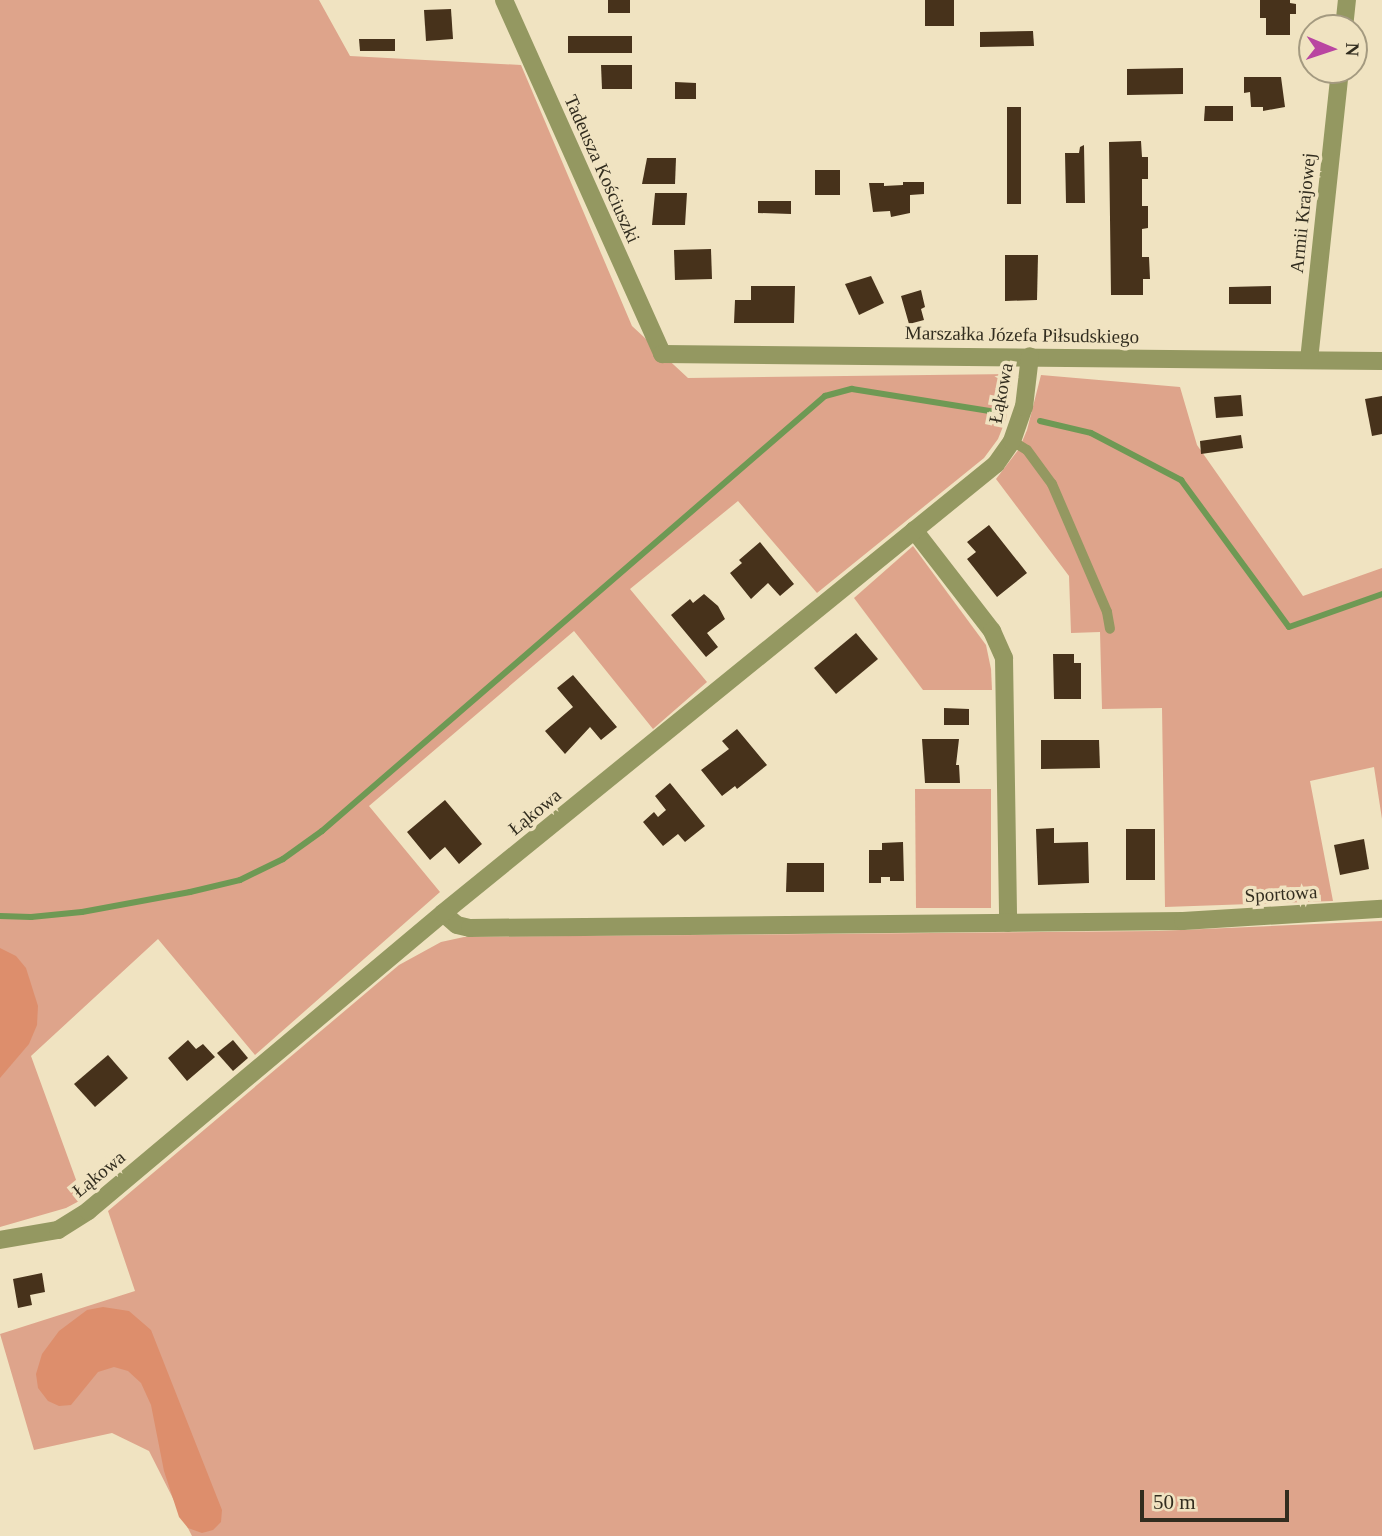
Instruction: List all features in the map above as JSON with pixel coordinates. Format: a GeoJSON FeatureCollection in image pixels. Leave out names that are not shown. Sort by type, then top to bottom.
{"type":"FeatureCollection","features":[{"type":"Feature","properties":{"kind":"street","name":"Tadeusza Kościuszki"},"geometry":{"type":"LineString","coordinates":[[504,0],[662,354]]}},
{"type":"Feature","properties":{"kind":"street","name":"Armii Krajowej"},"geometry":{"type":"LineString","coordinates":[[1309,360],[1339,84]]}},
{"type":"Feature","properties":{"kind":"street","name":"Marszałka Józefa Piłsudskiego"},"geometry":{"type":"LineString","coordinates":[[662,354],[1382,361]]}},
{"type":"Feature","properties":{"kind":"street","name":"Łąkowa"},"geometry":{"type":"LineString","coordinates":[[0,1240],[58,1230],[88,1211],[443,913],[996,464],[1012,441],[1024,407],[1030,356]]}},
{"type":"Feature","properties":{"kind":"street"},"geometry":{"type":"LineString","coordinates":[[914,530],[992,631],[1003,658],[1008,923]]}},
{"type":"Feature","properties":{"kind":"street","name":"Sportowa"},"geometry":{"type":"LineString","coordinates":[[443,913],[457,925],[470,928],[1183,921],[1382,909]]}},
{"type":"Feature","properties":{"kind":"lane"},"geometry":{"type":"LineString","coordinates":[[1012,441],[1027,450],[1052,484],[1107,612],[1110,629]]}},
{"type":"Feature","properties":{"kind":"shaded area"},"geometry":{"type":"Polygon","coordinates":[[[0,0],[319,0],[350,56],[521,65],[632,326],[688,378],[1012,374],[1006,419],[998,439],[984,458],[817,593],[738,501],[630,589],[707,682],[653,729],[574,631],[369,806],[440,892],[255,1055],[158,939],[31,1056],[83,1199],[66,1208],[0,1227],[0,0]]]}},
{"type":"Feature","properties":{"kind":"shaded area"},"geometry":{"type":"Polygon","coordinates":[[[1041,375],[1180,387],[1197,445],[1303,596],[1382,568],[1382,819],[1374,767],[1310,781],[1333,901],[1165,907],[1162,708],[1102,709],[1100,632],[1071,633],[1069,576],[996,479],[1019,449],[1027,430],[1041,375]]]}},
{"type":"Feature","properties":{"kind":"shaded area"},"geometry":{"type":"Polygon","coordinates":[[[913,546],[986,645],[992,690],[923,690],[854,598],[913,546]]]}},
{"type":"Feature","properties":{"kind":"shaded area"},"geometry":{"type":"Polygon","coordinates":[[[915,789],[991,789],[991,908],[916,908],[915,789]]]}},
{"type":"Feature","properties":{"kind":"shaded area"},"geometry":{"type":"Polygon","coordinates":[[[1382,921],[1382,1536],[192,1536],[149,1451],[112,1433],[34,1450],[0,1334],[135,1291],[108,1211],[399,965],[441,942],[464,937],[1158,931],[1382,921]]]}},
{"type":"Feature","properties":{"kind":"shaded area"},"geometry":{"type":"Polygon","coordinates":[[[0,948],[16,956],[26,968],[38,1006],[37,1025],[29,1044],[0,1078],[0,948]]]}},
{"type":"Feature","properties":{"kind":"shaded area"},"geometry":{"type":"Polygon","coordinates":[[[103,1307],[129,1311],[151,1330],[222,1510],[221,1522],[213,1530],[202,1533],[188,1528],[179,1517],[164,1471],[151,1405],[141,1383],[128,1371],[114,1367],[98,1372],[71,1405],[59,1406],[48,1401],[38,1388],[36,1374],[42,1354],[59,1331],[87,1310],[103,1307]]]}},
{"type":"Feature","properties":{"kind":"building"},"geometry":{"type":"Polygon","coordinates":[[[608,0],[630,0],[630,13],[608,13],[608,0]]]}},
{"type":"Feature","properties":{"kind":"building"},"geometry":{"type":"Polygon","coordinates":[[[925,0],[954,0],[954,26],[925,26],[925,0]]]}},
{"type":"Feature","properties":{"kind":"building"},"geometry":{"type":"Polygon","coordinates":[[[1260,0],[1290,0],[1290,3],[1296,4],[1296,14],[1290,14],[1290,35],[1266,35],[1266,18],[1260,18],[1260,0]]]}},
{"type":"Feature","properties":{"kind":"building"},"geometry":{"type":"Polygon","coordinates":[[[451,9],[453,39],[426,41],[424,10],[451,9]]]}},
{"type":"Feature","properties":{"kind":"building"},"geometry":{"type":"Polygon","coordinates":[[[1033,31],[1034,46],[980,47],[980,32],[1033,31]]]}},
{"type":"Feature","properties":{"kind":"building"},"geometry":{"type":"Polygon","coordinates":[[[568,36],[632,36],[632,53],[568,53],[568,36]]]}},
{"type":"Feature","properties":{"kind":"building"},"geometry":{"type":"Polygon","coordinates":[[[359,39],[395,39],[395,51],[360,51],[359,39]]]}},
{"type":"Feature","properties":{"kind":"building"},"geometry":{"type":"Polygon","coordinates":[[[601,65],[632,65],[632,89],[602,89],[601,65]]]}},
{"type":"Feature","properties":{"kind":"building"},"geometry":{"type":"Polygon","coordinates":[[[1183,68],[1183,94],[1127,95],[1127,69],[1183,68]]]}},
{"type":"Feature","properties":{"kind":"building"},"geometry":{"type":"Polygon","coordinates":[[[1244,77],[1281,77],[1285,107],[1263,111],[1263,107],[1251,107],[1250,92],[1244,93],[1244,77]]]}},
{"type":"Feature","properties":{"kind":"building"},"geometry":{"type":"Polygon","coordinates":[[[675,82],[696,83],[696,99],[675,99],[675,82]]]}},
{"type":"Feature","properties":{"kind":"building"},"geometry":{"type":"Polygon","coordinates":[[[1205,106],[1233,106],[1233,121],[1204,121],[1205,106]]]}},
{"type":"Feature","properties":{"kind":"building"},"geometry":{"type":"Polygon","coordinates":[[[1007,107],[1021,107],[1021,204],[1007,204],[1007,107]]]}},
{"type":"Feature","properties":{"kind":"building"},"geometry":{"type":"Polygon","coordinates":[[[1141,141],[1142,157],[1148,157],[1148,179],[1142,179],[1142,206],[1148,206],[1148,228],[1142,229],[1142,257],[1149,257],[1150,279],[1143,279],[1143,295],[1111,295],[1109,142],[1141,141]]]}},
{"type":"Feature","properties":{"kind":"building"},"geometry":{"type":"Polygon","coordinates":[[[1084,145],[1085,203],[1066,203],[1065,153],[1079,153],[1080,147],[1084,145]]]}},
{"type":"Feature","properties":{"kind":"building"},"geometry":{"type":"Polygon","coordinates":[[[647,158],[676,158],[675,184],[642,184],[647,158]]]}},
{"type":"Feature","properties":{"kind":"building"},"geometry":{"type":"Polygon","coordinates":[[[815,170],[840,170],[840,195],[815,195],[815,170]]]}},
{"type":"Feature","properties":{"kind":"building"},"geometry":{"type":"Polygon","coordinates":[[[903,182],[924,182],[924,194],[910,195],[910,213],[891,217],[890,211],[873,212],[869,183],[884,183],[884,186],[903,185],[903,182]]]}},
{"type":"Feature","properties":{"kind":"building"},"geometry":{"type":"Polygon","coordinates":[[[655,193],[687,193],[685,225],[652,225],[655,193]]]}},
{"type":"Feature","properties":{"kind":"building"},"geometry":{"type":"Polygon","coordinates":[[[758,201],[791,201],[791,214],[758,213],[758,201]]]}},
{"type":"Feature","properties":{"kind":"building"},"geometry":{"type":"Polygon","coordinates":[[[711,249],[712,279],[675,280],[674,250],[711,249]]]}},
{"type":"Feature","properties":{"kind":"building"},"geometry":{"type":"Polygon","coordinates":[[[1005,255],[1038,255],[1037,300],[1005,301],[1005,255]]]}},
{"type":"Feature","properties":{"kind":"building"},"geometry":{"type":"Polygon","coordinates":[[[871,276],[884,303],[859,315],[845,284],[871,276]]]}},
{"type":"Feature","properties":{"kind":"building"},"geometry":{"type":"Polygon","coordinates":[[[751,286],[795,286],[794,323],[734,323],[735,300],[751,300],[751,286]]]}},
{"type":"Feature","properties":{"kind":"building"},"geometry":{"type":"Polygon","coordinates":[[[1271,286],[1271,304],[1229,304],[1229,287],[1271,286]]]}},
{"type":"Feature","properties":{"kind":"building"},"geometry":{"type":"Polygon","coordinates":[[[921,290],[925,307],[921,309],[924,320],[909,324],[901,296],[921,290]]]}},
{"type":"Feature","properties":{"kind":"building"},"geometry":{"type":"Polygon","coordinates":[[[1241,395],[1243,416],[1216,418],[1214,397],[1241,395]]]}},
{"type":"Feature","properties":{"kind":"building"},"geometry":{"type":"Polygon","coordinates":[[[1382,396],[1382,434],[1372,436],[1365,399],[1382,396]]]}},
{"type":"Feature","properties":{"kind":"building"},"geometry":{"type":"Polygon","coordinates":[[[1241,435],[1243,448],[1201,454],[1200,441],[1241,435]]]}},
{"type":"Feature","properties":{"kind":"building"},"geometry":{"type":"Polygon","coordinates":[[[989,525],[1027,573],[997,597],[967,559],[976,552],[967,542],[989,525]]]}},
{"type":"Feature","properties":{"kind":"building"},"geometry":{"type":"Polygon","coordinates":[[[760,542],[794,584],[780,596],[768,583],[751,599],[730,573],[742,563],[739,560],[760,542]]]}},
{"type":"Feature","properties":{"kind":"building"},"geometry":{"type":"Polygon","coordinates":[[[704,594],[718,606],[725,619],[707,633],[718,647],[706,657],[671,615],[690,599],[693,603],[704,594]]]}},
{"type":"Feature","properties":{"kind":"building"},"geometry":{"type":"Polygon","coordinates":[[[856,633],[878,659],[836,694],[814,668],[856,633]]]}},
{"type":"Feature","properties":{"kind":"building"},"geometry":{"type":"Polygon","coordinates":[[[1053,654],[1074,654],[1074,663],[1081,663],[1081,699],[1054,699],[1053,654]]]}},
{"type":"Feature","properties":{"kind":"building"},"geometry":{"type":"Polygon","coordinates":[[[573,675],[617,727],[601,740],[590,727],[565,754],[545,731],[573,707],[557,688],[573,675]]]}},
{"type":"Feature","properties":{"kind":"building"},"geometry":{"type":"Polygon","coordinates":[[[944,708],[969,709],[969,725],[944,725],[944,708]]]}},
{"type":"Feature","properties":{"kind":"building"},"geometry":{"type":"Polygon","coordinates":[[[737,729],[767,765],[737,789],[735,786],[722,796],[701,770],[729,749],[722,741],[737,729]]]}},
{"type":"Feature","properties":{"kind":"building"},"geometry":{"type":"Polygon","coordinates":[[[922,739],[959,739],[956,765],[959,765],[960,783],[925,783],[922,739]]]}},
{"type":"Feature","properties":{"kind":"building"},"geometry":{"type":"Polygon","coordinates":[[[1041,740],[1099,740],[1100,768],[1041,769],[1041,740]]]}},
{"type":"Feature","properties":{"kind":"building"},"geometry":{"type":"Polygon","coordinates":[[[670,783],[705,826],[685,842],[678,834],[663,846],[643,822],[654,812],[658,817],[666,810],[655,796],[670,783]]]}},
{"type":"Feature","properties":{"kind":"building"},"geometry":{"type":"Polygon","coordinates":[[[445,800],[482,844],[459,864],[445,847],[430,860],[407,832],[445,800]]]}},
{"type":"Feature","properties":{"kind":"building"},"geometry":{"type":"Polygon","coordinates":[[[1054,828],[1054,843],[1088,842],[1089,883],[1038,885],[1036,829],[1054,828]]]}},
{"type":"Feature","properties":{"kind":"building"},"geometry":{"type":"Polygon","coordinates":[[[1126,829],[1155,829],[1155,880],[1126,880],[1126,829]]]}},
{"type":"Feature","properties":{"kind":"building"},"geometry":{"type":"Polygon","coordinates":[[[1364,839],[1369,869],[1340,875],[1334,845],[1364,839]]]}},
{"type":"Feature","properties":{"kind":"building"},"geometry":{"type":"Polygon","coordinates":[[[903,842],[904,881],[890,881],[890,877],[881,877],[881,883],[869,883],[869,850],[882,850],[882,843],[903,842]]]}},
{"type":"Feature","properties":{"kind":"building"},"geometry":{"type":"Polygon","coordinates":[[[787,863],[824,863],[824,892],[786,892],[787,863]]]}},
{"type":"Feature","properties":{"kind":"building"},"geometry":{"type":"Polygon","coordinates":[[[188,1040],[196,1049],[203,1044],[215,1057],[187,1081],[168,1058],[188,1040]]]}},
{"type":"Feature","properties":{"kind":"building"},"geometry":{"type":"Polygon","coordinates":[[[233,1040],[248,1058],[233,1071],[217,1053],[233,1040]]]}},
{"type":"Feature","properties":{"kind":"building"},"geometry":{"type":"Polygon","coordinates":[[[108,1055],[128,1078],[95,1107],[74,1084],[108,1055]]]}},
{"type":"Feature","properties":{"kind":"building"},"geometry":{"type":"Polygon","coordinates":[[[42,1273],[45,1292],[30,1295],[32,1305],[18,1308],[13,1279],[42,1273]]]}},
{"type":"Feature","properties":{"kind":"waterway"},"geometry":{"type":"LineString","coordinates":[[0,916],[31,917],[82,912],[190,892],[240,880],[283,859],[322,831],[825,396],[852,389],[1002,413]]}},
{"type":"Feature","properties":{"kind":"waterway"},"geometry":{"type":"LineString","coordinates":[[1040,421],[1091,433],[1181,480],[1289,627],[1382,594]]}}]}
